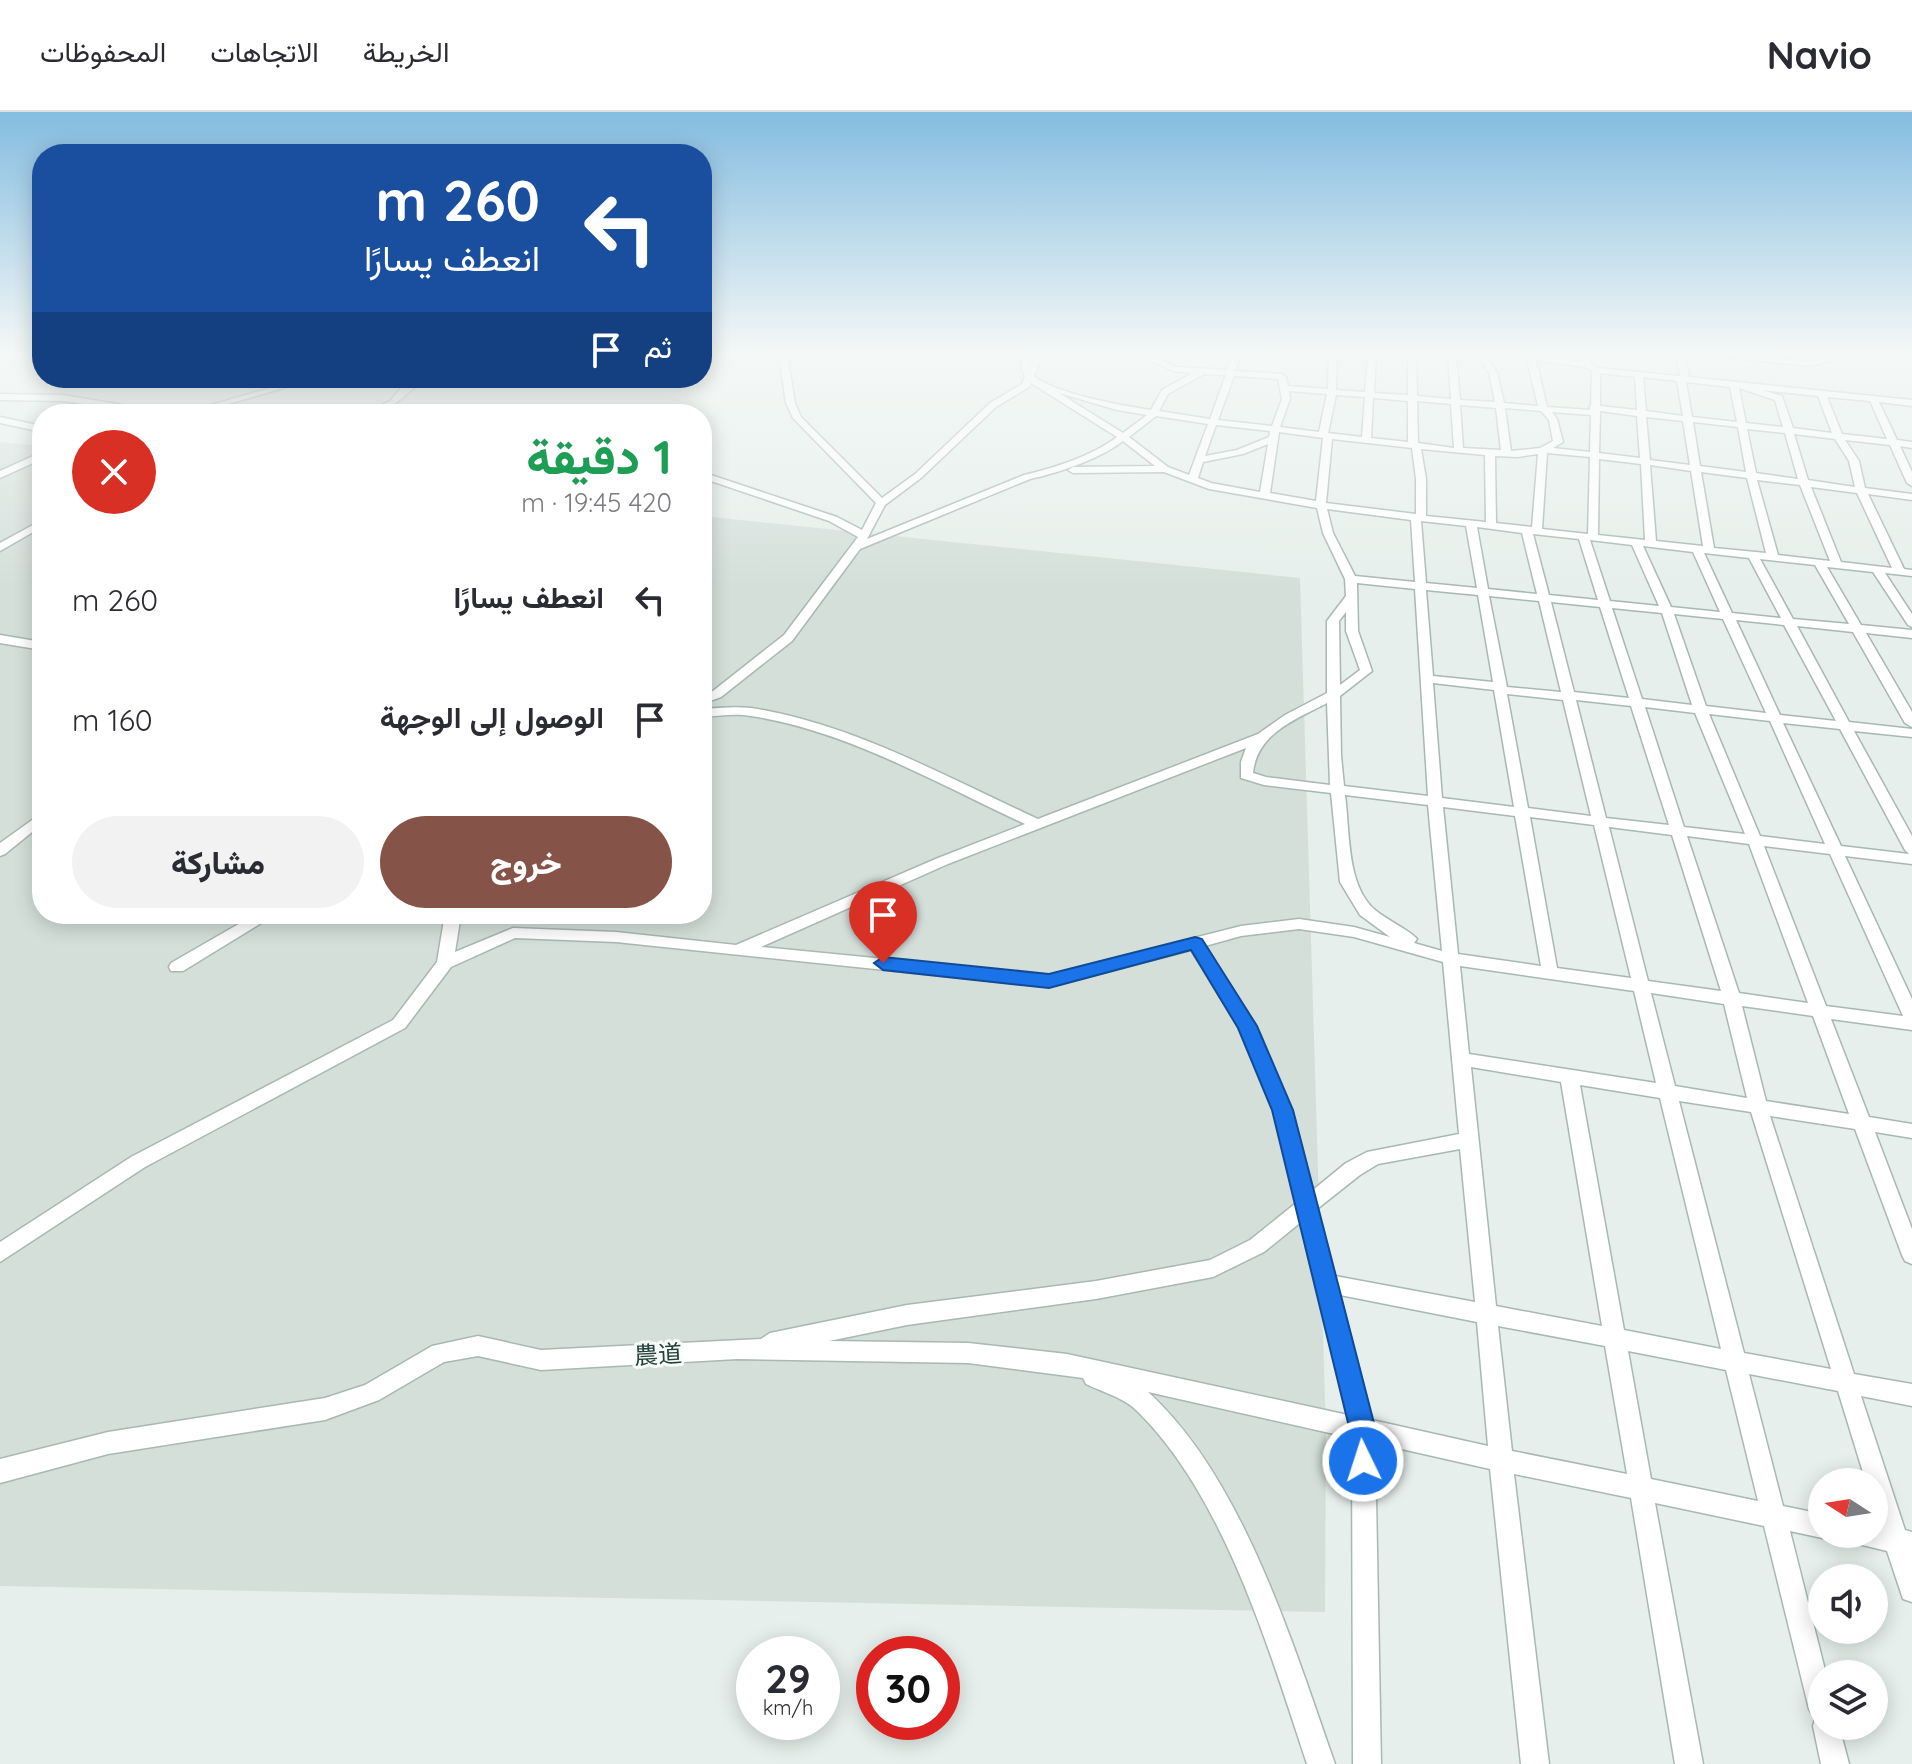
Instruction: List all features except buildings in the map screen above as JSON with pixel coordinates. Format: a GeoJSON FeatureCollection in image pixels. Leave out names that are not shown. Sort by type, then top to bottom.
{"type":"FeatureCollection","features":[{"type":"Feature","properties":{"kind":"street"},"geometry":{"type":"LineString","coordinates":[[811,432],[881,503]]}},
{"type":"Feature","properties":{"kind":"street"},"geometry":{"type":"LineString","coordinates":[[712,696],[788,638],[864,536],[881,503],[918,476],[961,432]]}},
{"type":"Feature","properties":{"kind":"street"},"geometry":{"type":"LineString","coordinates":[[1115,432],[1165,469],[1192,480],[1321,504],[1419,518],[1906,573]]}},
{"type":"Feature","properties":{"kind":"street"},"geometry":{"type":"LineString","coordinates":[[854,548],[886,532],[1091,456],[1110,447],[1128,432]]}},
{"type":"Feature","properties":{"kind":"street"},"geometry":{"type":"LineString","coordinates":[[1192,480],[1211,432]]}},
{"type":"Feature","properties":{"kind":"street"},"geometry":{"type":"LineString","coordinates":[[1264,432],[1325,435],[1459,451],[1543,450],[1593,455],[1912,497]]}},
{"type":"Feature","properties":{"kind":"street"},"geometry":{"type":"LineString","coordinates":[[1366,440],[1367,432]]}},
{"type":"Feature","properties":{"kind":"street"},"geometry":{"type":"LineString","coordinates":[[1414,432],[1421,479],[1419,586],[1435,801],[1501,1460],[1535,1764]]}},
{"type":"Feature","properties":{"kind":"street"},"geometry":{"type":"LineString","coordinates":[[1457,432],[1459,451]]}},
{"type":"Feature","properties":{"kind":"street"},"geometry":{"type":"LineString","coordinates":[[1503,432],[1506,452]]}},
{"type":"Feature","properties":{"kind":"street"},"geometry":{"type":"LineString","coordinates":[[1543,450],[1558,442],[1556,432]]}},
{"type":"Feature","properties":{"kind":"street"},"geometry":{"type":"LineString","coordinates":[[1593,432],[1588,537],[1606,603],[1676,832],[1731,996],[1758,1106],[1846,1382],[1904,1542],[1912,1590]]}},
{"type":"Feature","properties":{"kind":"street"},"geometry":{"type":"LineString","coordinates":[[1644,432],[1644,543],[1700,709],[1754,839],[1816,1010],[1912,1255]]}},
{"type":"Feature","properties":{"kind":"street"},"geometry":{"type":"LineString","coordinates":[[1692,432],[1703,550],[1726,616],[1912,1017]]}},
{"type":"Feature","properties":{"kind":"street"},"geometry":{"type":"LineString","coordinates":[[1742,432],[1773,558]]}},
{"type":"Feature","properties":{"kind":"street"},"geometry":{"type":"LineString","coordinates":[[1791,432],[1804,482],[1837,565]]}},
{"type":"Feature","properties":{"kind":"street"},"geometry":{"type":"LineString","coordinates":[[1801,432],[1912,445]]}},
{"type":"Feature","properties":{"kind":"street"},"geometry":{"type":"LineString","coordinates":[[1836,432],[1854,461],[1861,490],[1906,573]]}},
{"type":"Feature","properties":{"kind":"street"},"geometry":{"type":"LineString","coordinates":[[1887,432],[1912,483]]}},
{"type":"Feature","properties":{"kind":"street"},"geometry":{"type":"LineString","coordinates":[[1201,460],[1240,452],[1274,434]]}},
{"type":"Feature","properties":{"kind":"street"},"geometry":{"type":"LineString","coordinates":[[1265,494],[1274,434]]}},
{"type":"Feature","properties":{"kind":"street"},"geometry":{"type":"LineString","coordinates":[[738,951],[943,861],[1264,736],[1353,685],[1366,671],[1352,631],[1351,579],[1328,533],[1321,504],[1325,435]]}},
{"type":"Feature","properties":{"kind":"street"},"geometry":{"type":"LineString","coordinates":[[1543,450],[1532,531],[1543,598],[1810,1660]]}},
{"type":"Feature","properties":{"kind":"street"},"geometry":{"type":"LineString","coordinates":[[1490,453],[1491,526]]}},
{"type":"Feature","properties":{"kind":"street"},"geometry":{"type":"LineString","coordinates":[[0,475],[32,460]]}},
{"type":"Feature","properties":{"kind":"street"},"geometry":{"type":"LineString","coordinates":[[1042,474],[1088,468],[1165,469]]}},
{"type":"Feature","properties":{"kind":"street"},"geometry":{"type":"LineString","coordinates":[[712,478],[833,519],[864,536]]}},
{"type":"Feature","properties":{"kind":"street"},"geometry":{"type":"LineString","coordinates":[[1471,524],[1550,973]]}},
{"type":"Feature","properties":{"kind":"street"},"geometry":{"type":"LineString","coordinates":[[0,548],[32,529]]}},
{"type":"Feature","properties":{"kind":"street"},"geometry":{"type":"LineString","coordinates":[[1753,556],[1912,850]]}},
{"type":"Feature","properties":{"kind":"street"},"geometry":{"type":"LineString","coordinates":[[1819,563],[1912,723]]}},
{"type":"Feature","properties":{"kind":"street"},"geometry":{"type":"LineString","coordinates":[[1877,570],[1912,623]]}},
{"type":"Feature","properties":{"kind":"street"},"geometry":{"type":"LineString","coordinates":[[1351,579],[1912,634]]}},
{"type":"Feature","properties":{"kind":"street"},"geometry":{"type":"LineString","coordinates":[[1351,597],[1333,621],[1336,790],[1348,882],[1366,911],[1390,930],[1451,959]]}},
{"type":"Feature","properties":{"kind":"street"},"geometry":{"type":"LineString","coordinates":[[0,639],[32,644]]}},
{"type":"Feature","properties":{"kind":"street"},"geometry":{"type":"LineString","coordinates":[[1427,679],[1912,733]]}},
{"type":"Feature","properties":{"kind":"street"},"geometry":{"type":"LineString","coordinates":[[712,713],[749,712],[803,726],[852,743],[1038,824]]}},
{"type":"Feature","properties":{"kind":"street"},"geometry":{"type":"LineString","coordinates":[[1264,736],[1250,753],[1246,775],[1264,781],[1912,859]]}},
{"type":"Feature","properties":{"kind":"street"},"geometry":{"type":"LineString","coordinates":[[0,851],[32,825]]}},
{"type":"Feature","properties":{"kind":"street"},"geometry":{"type":"LineString","coordinates":[[177,967],[251,924]]}},
{"type":"Feature","properties":{"kind":"street"},"geometry":{"type":"LineString","coordinates":[[0,1253],[138,1162],[399,1024],[445,963],[451,924]]}},
{"type":"Feature","properties":{"kind":"street"},"geometry":{"type":"LineString","coordinates":[[445,963],[513,933],[616,937],[1049,981],[1241,931],[1299,924],[1354,932],[1451,959],[1731,996],[1912,1024]]}},
{"type":"Feature","properties":{"kind":"street"},"geometry":{"type":"LineString","coordinates":[[1195,943],[1247,1026],[1283,1110],[1329,1284],[1363,1431],[1367,1764]]}},
{"type":"Feature","properties":{"kind":"street"},"geometry":{"type":"LineString","coordinates":[[1461,1059],[1912,1131]]}},
{"type":"Feature","properties":{"kind":"street"},"geometry":{"type":"LineString","coordinates":[[1569,1076],[1689,1764]]}},
{"type":"Feature","properties":{"kind":"street"},"geometry":{"type":"LineString","coordinates":[[737,1349],[907,1315],[1096,1290],[1213,1268],[1257,1246],[1353,1169],[1374,1157],[1469,1140]]}},
{"type":"Feature","properties":{"kind":"street"},"geometry":{"type":"LineString","coordinates":[[1329,1284],[1912,1395]]}},
{"type":"Feature","properties":{"kind":"street","name":"農道"},"geometry":{"type":"LineString","coordinates":[[0,1471],[73,1450],[325,1409],[371,1393],[430,1358],[466,1346],[490,1347],[541,1360],[737,1349],[968,1353],[1067,1364],[1363,1431],[1808,1523]]}},
{"type":"Feature","properties":{"kind":"street"},"geometry":{"type":"LineString","coordinates":[[1067,1364],[1141,1400],[1180,1444],[1215,1502],[1280,1644],[1321,1764]]}},
{"type":"Feature","properties":{"kind":"street"},"geometry":{"type":"LineString","coordinates":[[1829,1740],[1835,1764]]}},
{"type":"Feature","properties":{"kind":"shaded area"},"geometry":{"type":"Polygon","coordinates":[[[0,442],[32,445],[32,924],[712,924],[712,517],[1300,578],[1326,1432],[1325,1612],[0,1586],[0,442]]]}},
{"type":"Feature","properties":{"kind":"route"},"geometry":{"type":"LineString","coordinates":[[883,963],[1049,981],[1195,943],[1247,1026],[1283,1110],[1329,1284],[1363,1431],[1363,1461]]}}]}
